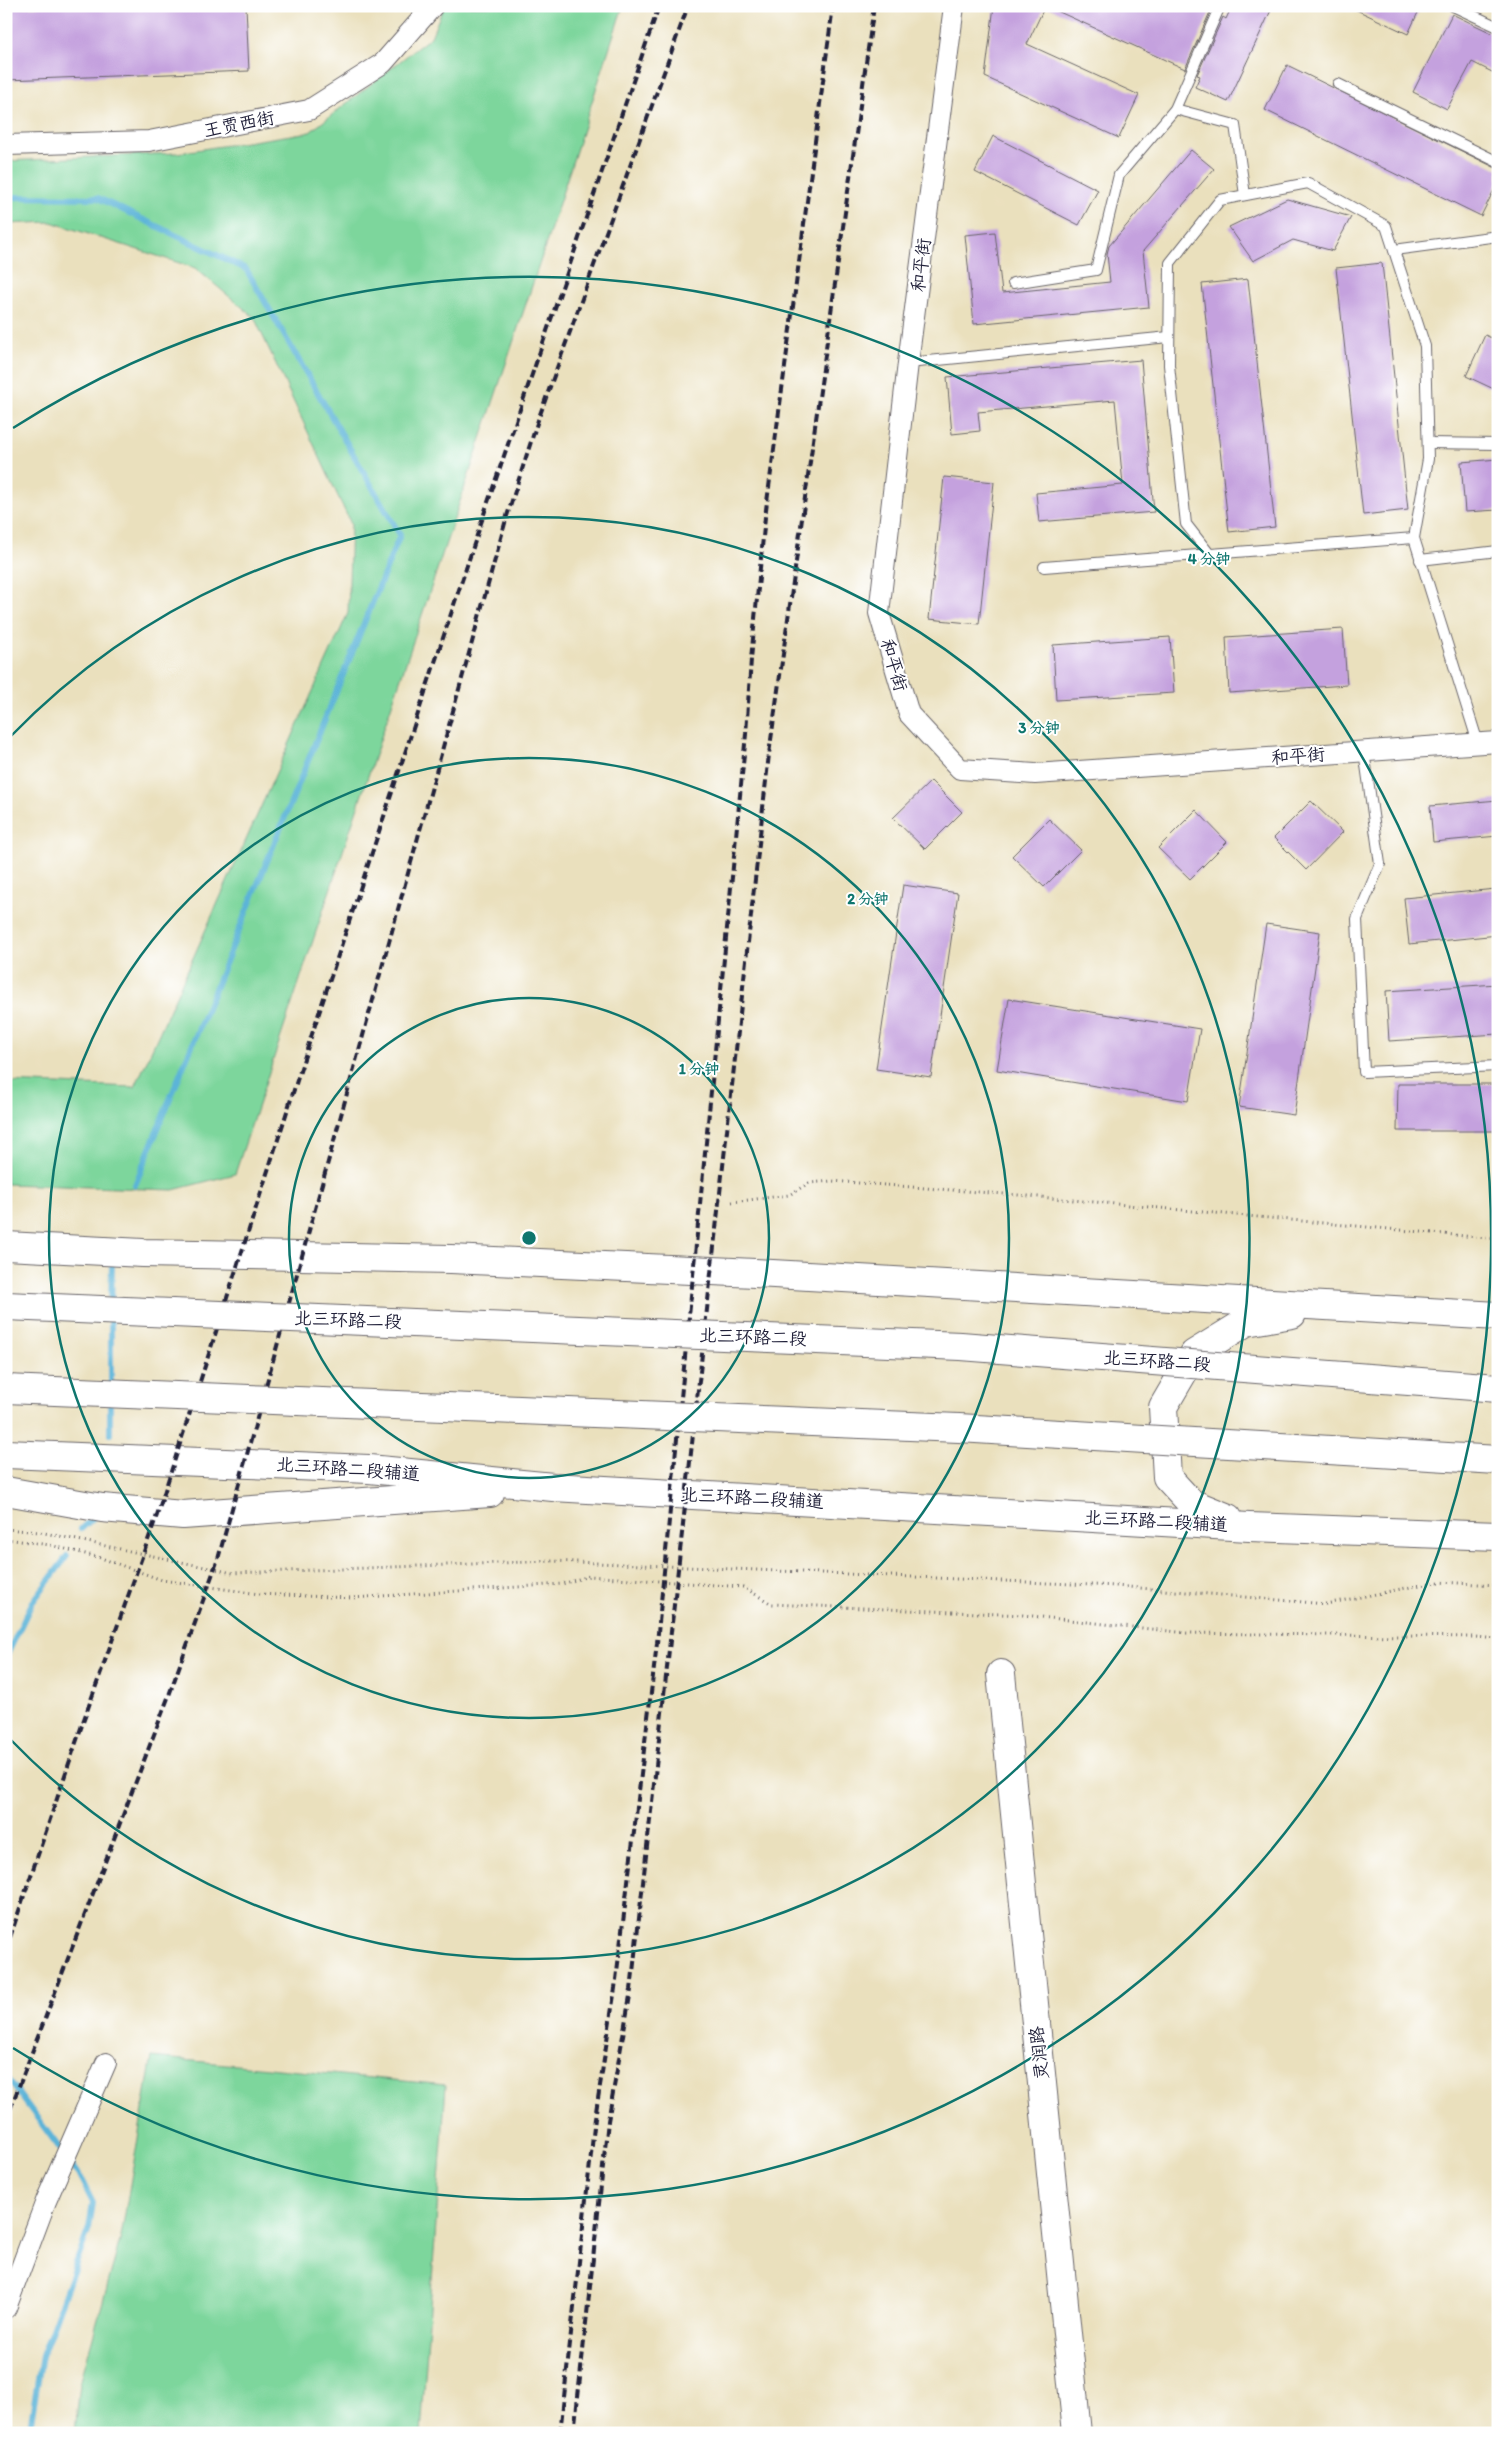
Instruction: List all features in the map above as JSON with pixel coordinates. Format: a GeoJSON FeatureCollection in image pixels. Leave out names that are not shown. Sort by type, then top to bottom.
{"type":"FeatureCollection","features":[{"type":"Feature","properties":{"kind":"main road"},"geometry":{"type":"LineString","coordinates":[[6,1246],[143,1253],[510,1262],[765,1274],[1498,1316]]}},
{"type":"Feature","properties":{"kind":"main road","name":"北三环路二段"},"geometry":{"type":"LineString","coordinates":[[6,1306],[961,1346],[1498,1388]]}},
{"type":"Feature","properties":{"kind":"main road"},"geometry":{"type":"LineString","coordinates":[[1249,1527],[1192,1503],[1167,1477],[1163,1407],[1194,1354],[1246,1322],[1337,1306]]}},
{"type":"Feature","properties":{"kind":"main road"},"geometry":{"type":"LineString","coordinates":[[6,1389],[949,1427],[1498,1460]]}},
{"type":"Feature","properties":{"kind":"main road","name":"北三环路二段辅道"},"geometry":{"type":"LineString","coordinates":[[6,1454],[370,1469],[553,1487],[1249,1527],[1498,1536]]}},
{"type":"Feature","properties":{"kind":"main road"},"geometry":{"type":"LineString","coordinates":[[6,1490],[102,1508],[183,1515],[432,1498],[553,1487]]}},
{"type":"Feature","properties":{"kind":"main road","name":"灵润路"},"geometry":{"type":"LineString","coordinates":[[1001,1674],[1077,2433]]}},
{"type":"Feature","properties":{"kind":"street","name":"王贾西街"},"geometry":{"type":"LineString","coordinates":[[6,144],[149,142],[309,110],[383,63],[433,6]]}},
{"type":"Feature","properties":{"kind":"street","name":"和平街"},"geometry":{"type":"LineString","coordinates":[[954,6],[908,364],[879,613],[909,714],[960,769],[1035,774],[1498,742]]}},
{"type":"Feature","properties":{"kind":"street"},"geometry":{"type":"LineString","coordinates":[[6,2308],[74,2134],[106,2063]]}},
{"type":"Feature","properties":{"kind":"lane"},"geometry":{"type":"LineString","coordinates":[[1014,283],[1096,270],[1119,175],[1175,108],[1220,6]]}},
{"type":"Feature","properties":{"kind":"lane"},"geometry":{"type":"LineString","coordinates":[[1453,6],[1498,27]]}},
{"type":"Feature","properties":{"kind":"lane"},"geometry":{"type":"LineString","coordinates":[[1338,84],[1498,162]]}},
{"type":"Feature","properties":{"kind":"lane"},"geometry":{"type":"LineString","coordinates":[[1175,108],[1235,125],[1245,195]]}},
{"type":"Feature","properties":{"kind":"lane"},"geometry":{"type":"LineString","coordinates":[[1210,556],[1186,524],[1169,365],[1170,263],[1220,200],[1308,183],[1386,226],[1424,346],[1428,459],[1414,538],[1478,743]]}},
{"type":"Feature","properties":{"kind":"lane"},"geometry":{"type":"LineString","coordinates":[[1394,250],[1498,236]]}},
{"type":"Feature","properties":{"kind":"lane"},"geometry":{"type":"LineString","coordinates":[[908,364],[1169,337]]}},
{"type":"Feature","properties":{"kind":"lane"},"geometry":{"type":"LineString","coordinates":[[1428,443],[1498,444]]}},
{"type":"Feature","properties":{"kind":"lane"},"geometry":{"type":"LineString","coordinates":[[1044,567],[1210,556],[1414,538]]}},
{"type":"Feature","properties":{"kind":"lane"},"geometry":{"type":"LineString","coordinates":[[1420,560],[1498,551]]}},
{"type":"Feature","properties":{"kind":"lane"},"geometry":{"type":"LineString","coordinates":[[1364,751],[1380,864],[1357,919],[1364,1072],[1498,1066]]}},
{"type":"Feature","properties":{"kind":"path"},"geometry":{"type":"LineString","coordinates":[[732,1202],[789,1195],[809,1182],[832,1181],[1018,1195],[1498,1239]]}},
{"type":"Feature","properties":{"kind":"path"},"geometry":{"type":"LineString","coordinates":[[6,1529],[40,1532],[233,1573],[552,1561],[1116,1586],[1326,1604],[1436,1582],[1498,1585]]}},
{"type":"Feature","properties":{"kind":"path"},"geometry":{"type":"LineString","coordinates":[[6,1539],[50,1545],[93,1556],[162,1580],[259,1594],[352,1598],[562,1584],[589,1576],[743,1587],[772,1604],[1022,1615],[1187,1633],[1475,1637],[1498,1639]]}},
{"type":"Feature","properties":{"kind":"green space"},"geometry":{"type":"Polygon","coordinates":[[[444,6],[623,6],[541,259],[235,1174],[173,1190],[6,1184],[6,1082],[135,1087],[348,613],[351,524],[254,317],[195,268],[51,222],[6,224],[6,161],[177,153],[310,132],[431,37],[444,6]]]}},
{"type":"Feature","properties":{"kind":"green space"},"geometry":{"type":"Polygon","coordinates":[[[152,2057],[446,2085],[421,2433],[75,2433],[80,2383],[121,2237],[152,2057]]]}},
{"type":"Feature","properties":{"kind":"building"},"geometry":{"type":"Polygon","coordinates":[[[47,6],[246,6],[249,71],[6,80],[6,8],[47,6]]]}},
{"type":"Feature","properties":{"kind":"building"},"geometry":{"type":"Polygon","coordinates":[[[994,6],[1045,6],[1027,44],[1139,95],[1119,138],[985,77],[994,6]]]}},
{"type":"Feature","properties":{"kind":"building"},"geometry":{"type":"Polygon","coordinates":[[[1046,6],[1198,6],[1210,12],[1185,69],[1046,6]]]}},
{"type":"Feature","properties":{"kind":"building"},"geometry":{"type":"Polygon","coordinates":[[[1232,6],[1273,6],[1228,102],[1195,87],[1200,76],[1197,75],[1223,17],[1226,19],[1232,6]]]}},
{"type":"Feature","properties":{"kind":"building"},"geometry":{"type":"Polygon","coordinates":[[[1348,6],[1421,6],[1408,34],[1348,6]]]}},
{"type":"Feature","properties":{"kind":"building"},"geometry":{"type":"Polygon","coordinates":[[[1452,14],[1498,36],[1498,75],[1472,62],[1447,109],[1413,92],[1452,14]]]}},
{"type":"Feature","properties":{"kind":"building"},"geometry":{"type":"Polygon","coordinates":[[[1287,65],[1498,169],[1498,182],[1481,216],[1265,110],[1287,65]]]}},
{"type":"Feature","properties":{"kind":"building"},"geometry":{"type":"Polygon","coordinates":[[[993,136],[1098,190],[1079,225],[975,172],[993,136]]]}},
{"type":"Feature","properties":{"kind":"building"},"geometry":{"type":"Polygon","coordinates":[[[1191,150],[1214,169],[1143,251],[1149,307],[974,324],[965,235],[995,232],[1002,293],[1110,282],[1107,254],[1109,246],[1191,150]]]}},
{"type":"Feature","properties":{"kind":"building"},"geometry":{"type":"Polygon","coordinates":[[[1287,199],[1351,217],[1333,251],[1293,240],[1253,261],[1229,227],[1287,199]]]}},
{"type":"Feature","properties":{"kind":"building"},"geometry":{"type":"Polygon","coordinates":[[[1382,263],[1408,510],[1363,515],[1336,268],[1382,263]]]}},
{"type":"Feature","properties":{"kind":"building"},"geometry":{"type":"Polygon","coordinates":[[[1248,279],[1275,527],[1229,532],[1202,284],[1248,279]]]}},
{"type":"Feature","properties":{"kind":"building"},"geometry":{"type":"Polygon","coordinates":[[[1485,335],[1498,341],[1498,391],[1466,376],[1485,335]]]}},
{"type":"Feature","properties":{"kind":"building"},"geometry":{"type":"Polygon","coordinates":[[[1141,360],[1154,512],[1039,522],[1036,493],[1123,485],[1115,400],[978,412],[980,431],[952,434],[947,377],[1141,360]]]}},
{"type":"Feature","properties":{"kind":"building"},"geometry":{"type":"Polygon","coordinates":[[[1498,459],[1498,510],[1465,512],[1461,462],[1498,459]]]}},
{"type":"Feature","properties":{"kind":"building"},"geometry":{"type":"Polygon","coordinates":[[[944,477],[994,482],[979,624],[929,619],[944,477]]]}},
{"type":"Feature","properties":{"kind":"building"},"geometry":{"type":"Polygon","coordinates":[[[1343,629],[1347,685],[1229,693],[1226,637],[1343,629]]]}},
{"type":"Feature","properties":{"kind":"building"},"geometry":{"type":"Polygon","coordinates":[[[1170,637],[1174,693],[1056,700],[1053,645],[1170,637]]]}},
{"type":"Feature","properties":{"kind":"building"},"geometry":{"type":"Polygon","coordinates":[[[931,781],[962,812],[925,849],[893,818],[931,781]]]}},
{"type":"Feature","properties":{"kind":"building"},"geometry":{"type":"Polygon","coordinates":[[[1498,800],[1498,836],[1433,842],[1430,806],[1498,800]]]}},
{"type":"Feature","properties":{"kind":"building"},"geometry":{"type":"Polygon","coordinates":[[[1311,801],[1343,832],[1306,870],[1274,838],[1311,801]]]}},
{"type":"Feature","properties":{"kind":"building"},"geometry":{"type":"Polygon","coordinates":[[[1196,810],[1227,842],[1190,879],[1158,848],[1196,810]]]}},
{"type":"Feature","properties":{"kind":"building"},"geometry":{"type":"Polygon","coordinates":[[[1049,819],[1081,850],[1044,887],[1012,856],[1049,819]]]}},
{"type":"Feature","properties":{"kind":"building"},"geometry":{"type":"Polygon","coordinates":[[[903,885],[958,893],[931,1077],[876,1069],[903,885]]]}},
{"type":"Feature","properties":{"kind":"building"},"geometry":{"type":"Polygon","coordinates":[[[1496,889],[1498,935],[1409,944],[1404,898],[1496,889]]]}},
{"type":"Feature","properties":{"kind":"building"},"geometry":{"type":"Polygon","coordinates":[[[1266,924],[1320,932],[1294,1115],[1239,1107],[1266,924]]]}},
{"type":"Feature","properties":{"kind":"building"},"geometry":{"type":"Polygon","coordinates":[[[1498,984],[1498,1034],[1389,1041],[1386,991],[1498,984]]]}},
{"type":"Feature","properties":{"kind":"building"},"geometry":{"type":"Polygon","coordinates":[[[1009,999],[1200,1029],[1188,1101],[997,1070],[1009,999]]]}},
{"type":"Feature","properties":{"kind":"building"},"geometry":{"type":"Polygon","coordinates":[[[1398,1084],[1498,1084],[1498,1131],[1397,1131],[1398,1084]]]}},
{"type":"Feature","properties":{"kind":"waterway"},"geometry":{"type":"LineString","coordinates":[[6,197],[98,198],[246,269],[400,535],[135,1185]]}},
{"type":"Feature","properties":{"kind":"waterway"},"geometry":{"type":"LineString","coordinates":[[111,1305],[112,1265]]}},
{"type":"Feature","properties":{"kind":"waterway"},"geometry":{"type":"LineString","coordinates":[[111,1318],[111,1388]]}},
{"type":"Feature","properties":{"kind":"waterway"},"geometry":{"type":"LineString","coordinates":[[110,1400],[110,1434]]}},
{"type":"Feature","properties":{"kind":"waterway"},"geometry":{"type":"LineString","coordinates":[[81,1529],[93,1518]]}},
{"type":"Feature","properties":{"kind":"waterway"},"geometry":{"type":"LineString","coordinates":[[6,1657],[32,1603],[67,1556]]}},
{"type":"Feature","properties":{"kind":"waterway"},"geometry":{"type":"LineString","coordinates":[[6,2076],[78,2173],[93,2203],[89,2228],[42,2356],[29,2433]]}},
{"type":"Feature","properties":{"kind":"railway"},"geometry":{"type":"LineString","coordinates":[[6,1949],[82,1725],[157,1515],[311,1037],[486,508],[659,6]]}},
{"type":"Feature","properties":{"kind":"railway"},"geometry":{"type":"LineString","coordinates":[[6,2120],[168,1698],[218,1559],[507,516],[538,420],[688,6]]}},
{"type":"Feature","properties":{"kind":"railway"},"geometry":{"type":"LineString","coordinates":[[560,2433],[595,2118],[615,1988],[657,1643],[746,734],[751,659],[765,517],[833,6]]}},
{"type":"Feature","properties":{"kind":"railway"},"geometry":{"type":"LineString","coordinates":[[574,2433],[608,2121],[631,1990],[769,754],[874,6]]}}]}
